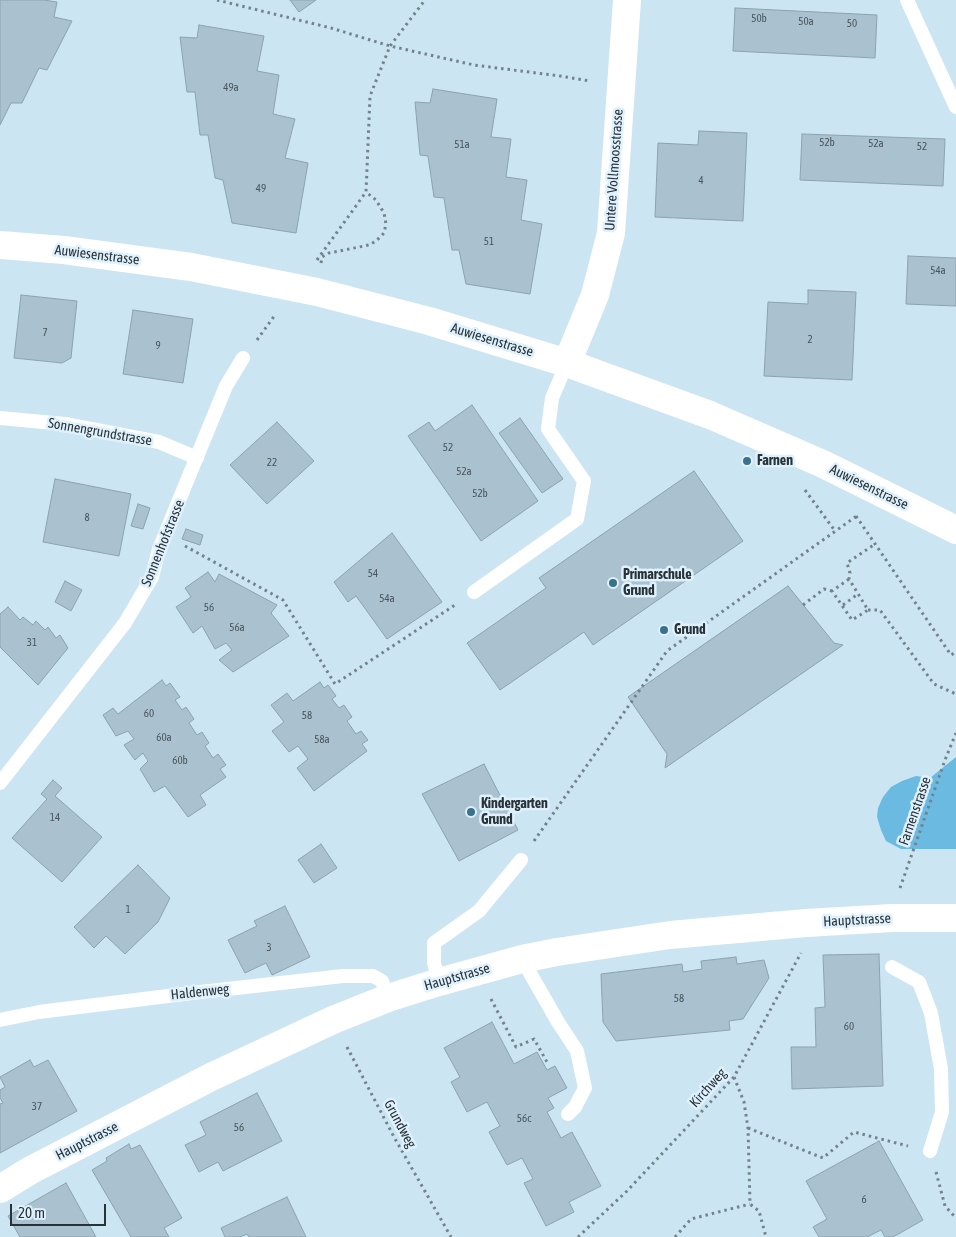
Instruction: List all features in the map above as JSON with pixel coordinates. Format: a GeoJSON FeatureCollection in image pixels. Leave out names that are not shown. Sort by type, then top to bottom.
{"type":"FeatureCollection","features":[{"type":"Feature","properties":{"kind":"street","name":"Untere Vollmoosstrasse"},"geometry":{"type":"LineString","coordinates":[[567,363],[595,295],[610,234],[627,0]]}},
{"type":"Feature","properties":{"kind":"street","name":"Auwiesenstrasse"},"geometry":{"type":"LineString","coordinates":[[0,245],[64,250],[191,267],[317,292],[429,321],[567,363],[710,415],[823,464],[956,530]]}},
{"type":"Feature","properties":{"kind":"street","name":"Hauptstrasse"},"geometry":{"type":"LineString","coordinates":[[0,1189],[31,1170],[211,1077],[333,1020],[388,998],[439,982],[522,959],[670,934],[892,918],[956,918]]}},
{"type":"Feature","properties":{"kind":"lane"},"geometry":{"type":"LineString","coordinates":[[907,0],[956,107]]}},
{"type":"Feature","properties":{"kind":"lane","name":"Sonnenhofstrasse"},"geometry":{"type":"LineString","coordinates":[[0,783],[125,623],[152,577],[159,549],[226,386],[243,358]]}},
{"type":"Feature","properties":{"kind":"lane"},"geometry":{"type":"LineString","coordinates":[[474,592],[577,519],[584,481],[548,429],[552,398],[567,363]]}},
{"type":"Feature","properties":{"kind":"lane","name":"Sonnengrundstrasse"},"geometry":{"type":"LineString","coordinates":[[0,418],[65,424],[159,442],[197,458]]}},
{"type":"Feature","properties":{"kind":"lane"},"geometry":{"type":"LineString","coordinates":[[439,982],[434,963],[434,943],[479,911],[521,860]]}},
{"type":"Feature","properties":{"kind":"lane"},"geometry":{"type":"LineString","coordinates":[[522,959],[577,1051],[586,1088],[575,1107],[568,1114]]}},
{"type":"Feature","properties":{"kind":"lane"},"geometry":{"type":"LineString","coordinates":[[892,967],[919,982],[931,1013],[941,1069],[942,1112],[930,1151]]}},
{"type":"Feature","properties":{"kind":"lane","name":"Haldenweg"},"geometry":{"type":"LineString","coordinates":[[0,1020],[40,1012],[192,992],[343,976],[373,976],[382,981],[388,998]]}},
{"type":"Feature","properties":{"kind":"path"},"geometry":{"type":"LineString","coordinates":[[217,0],[331,28],[390,46],[474,65],[560,76],[620,87]]}},
{"type":"Feature","properties":{"kind":"path"},"geometry":{"type":"LineString","coordinates":[[354,211],[366,192],[370,96],[390,46],[424,0]]}},
{"type":"Feature","properties":{"kind":"path"},"geometry":{"type":"LineString","coordinates":[[321,263],[322,257],[328,253],[369,245],[384,233],[386,224],[384,214],[376,200],[366,192]]}},
{"type":"Feature","properties":{"kind":"path"},"geometry":{"type":"LineString","coordinates":[[801,485],[835,532]]}},
{"type":"Feature","properties":{"kind":"path"},"geometry":{"type":"LineString","coordinates":[[521,860],[667,650],[862,512]]}},
{"type":"Feature","properties":{"kind":"path"},"geometry":{"type":"LineString","coordinates":[[856,516],[951,655],[956,652]]}},
{"type":"Feature","properties":{"kind":"path"},"geometry":{"type":"LineString","coordinates":[[165,535],[283,600],[335,684],[474,592]]}},
{"type":"Feature","properties":{"kind":"path"},"geometry":{"type":"LineString","coordinates":[[868,610],[849,579],[850,574],[847,563],[875,544]]}},
{"type":"Feature","properties":{"kind":"path"},"geometry":{"type":"LineString","coordinates":[[832,591],[849,579]]}},
{"type":"Feature","properties":{"kind":"path"},"geometry":{"type":"LineString","coordinates":[[803,605],[824,589],[832,591],[852,620],[868,610],[880,610],[934,684],[956,694]]}},
{"type":"Feature","properties":{"kind":"path"},"geometry":{"type":"LineString","coordinates":[[842,606],[858,594]]}},
{"type":"Feature","properties":{"kind":"path","name":"Farnenstrasse"},"geometry":{"type":"LineString","coordinates":[[900,888],[956,733]]}},
{"type":"Feature","properties":{"kind":"path","name":"Kirchweg"},"geometry":{"type":"LineString","coordinates":[[578,1237],[626,1190],[734,1077],[808,940],[806,923]]}},
{"type":"Feature","properties":{"kind":"path"},"geometry":{"type":"LineString","coordinates":[[476,972],[516,1047],[534,1039],[548,1062]]}},
{"type":"Feature","properties":{"kind":"path","name":"Grundweg"},"geometry":{"type":"LineString","coordinates":[[333,1020],[394,1137],[451,1237]]}},
{"type":"Feature","properties":{"kind":"path"},"geometry":{"type":"LineString","coordinates":[[734,1077],[744,1102],[748,1128],[750,1204]]}},
{"type":"Feature","properties":{"kind":"path"},"geometry":{"type":"LineString","coordinates":[[748,1128],[823,1158],[854,1132],[930,1151],[945,1206],[956,1218]]}},
{"type":"Feature","properties":{"kind":"path"},"geometry":{"type":"LineString","coordinates":[[674,1237],[691,1219],[750,1204]]}},
{"type":"Feature","properties":{"kind":"path"},"geometry":{"type":"LineString","coordinates":[[750,1204],[759,1211],[766,1237]]}},
{"type":"Feature","properties":{"kind":"shaded area"},"geometry":{"type":"Polygon","coordinates":[[[956,757],[956,849],[901,849],[886,841],[877,817],[878,808],[883,797],[891,787],[916,776],[930,778],[956,757]]]}},
{"type":"Feature","properties":{"kind":"building"},"geometry":{"type":"Polygon","coordinates":[[[0,0],[44,0],[57,2],[54,17],[72,21],[47,70],[39,68],[22,103],[11,103],[0,125],[0,0]]]}},
{"type":"Feature","properties":{"kind":"building"},"geometry":{"type":"Polygon","coordinates":[[[290,0],[316,0],[299,12],[290,0]]]}},
{"type":"Feature","properties":{"kind":"building"},"geometry":{"type":"Polygon","coordinates":[[[735,8],[877,15],[875,58],[733,51],[735,8]]]}},
{"type":"Feature","properties":{"kind":"building"},"geometry":{"type":"Polygon","coordinates":[[[199,25],[264,36],[257,71],[279,75],[273,114],[295,119],[285,158],[308,163],[296,233],[232,223],[223,180],[215,178],[208,135],[200,135],[195,92],[187,92],[180,37],[197,38],[199,25]]]}},
{"type":"Feature","properties":{"kind":"building"},"geometry":{"type":"Polygon","coordinates":[[[433,89],[497,99],[491,137],[511,139],[506,177],[527,180],[521,220],[542,224],[530,294],[466,284],[459,250],[452,250],[444,198],[434,197],[428,156],[420,155],[415,102],[430,103],[433,89]]]}},
{"type":"Feature","properties":{"kind":"building"},"geometry":{"type":"Polygon","coordinates":[[[699,131],[747,133],[743,221],[655,217],[658,143],[698,145],[699,131]]]}},
{"type":"Feature","properties":{"kind":"building"},"geometry":{"type":"Polygon","coordinates":[[[802,134],[945,139],[943,186],[800,180],[802,134]]]}},
{"type":"Feature","properties":{"kind":"building"},"geometry":{"type":"Polygon","coordinates":[[[908,256],[956,258],[956,306],[906,304],[908,256]]]}},
{"type":"Feature","properties":{"kind":"building"},"geometry":{"type":"Polygon","coordinates":[[[808,290],[856,292],[852,380],[764,376],[768,302],[808,304],[808,290]]]}},
{"type":"Feature","properties":{"kind":"building"},"geometry":{"type":"Polygon","coordinates":[[[21,295],[77,301],[71,358],[62,363],[14,358],[21,295]]]}},
{"type":"Feature","properties":{"kind":"building"},"geometry":{"type":"Polygon","coordinates":[[[133,310],[193,319],[183,383],[123,374],[133,310]]]}},
{"type":"Feature","properties":{"kind":"building"},"geometry":{"type":"Polygon","coordinates":[[[472,405],[538,501],[481,541],[408,436],[429,422],[435,431],[472,405]]]}},
{"type":"Feature","properties":{"kind":"building"},"geometry":{"type":"Polygon","coordinates":[[[520,418],[563,479],[542,493],[499,433],[520,418]]]}},
{"type":"Feature","properties":{"kind":"building"},"geometry":{"type":"Polygon","coordinates":[[[277,422],[314,461],[267,504],[230,465],[277,422]]]}},
{"type":"Feature","properties":{"kind":"building","name":"Primarschule Grund"},"geometry":{"type":"Polygon","coordinates":[[[694,471],[743,541],[593,645],[584,632],[500,690],[467,643],[546,588],[539,578],[694,471]]]}},
{"type":"Feature","properties":{"kind":"building"},"geometry":{"type":"Polygon","coordinates":[[[55,479],[131,494],[119,556],[43,542],[55,479]]]}},
{"type":"Feature","properties":{"kind":"building"},"geometry":{"type":"Polygon","coordinates":[[[138,504],[150,508],[143,529],[131,526],[138,504]]]}},
{"type":"Feature","properties":{"kind":"building"},"geometry":{"type":"Polygon","coordinates":[[[186,529],[203,535],[200,545],[182,539],[186,529]]]}},
{"type":"Feature","properties":{"kind":"building"},"geometry":{"type":"Polygon","coordinates":[[[392,533],[442,602],[387,639],[356,596],[348,602],[334,582],[392,533]]]}},
{"type":"Feature","properties":{"kind":"building"},"geometry":{"type":"Polygon","coordinates":[[[208,572],[215,582],[219,574],[277,605],[271,613],[289,636],[233,672],[219,660],[232,650],[226,643],[215,649],[202,626],[193,633],[176,607],[191,597],[185,588],[208,572]]]}},
{"type":"Feature","properties":{"kind":"building"},"geometry":{"type":"Polygon","coordinates":[[[65,581],[82,590],[71,611],[55,602],[65,581]]]}},
{"type":"Feature","properties":{"kind":"building"},"geometry":{"type":"Polygon","coordinates":[[[788,586],[834,643],[843,645],[665,768],[667,754],[628,697],[788,586]]]}},
{"type":"Feature","properties":{"kind":"building"},"geometry":{"type":"Polygon","coordinates":[[[8,607],[20,620],[23,617],[33,625],[36,621],[45,630],[48,627],[56,638],[60,635],[68,648],[38,685],[0,647],[0,614],[8,607]]]}},
{"type":"Feature","properties":{"kind":"building"},"geometry":{"type":"Polygon","coordinates":[[[162,680],[166,686],[170,683],[180,697],[175,700],[182,710],[186,707],[194,719],[189,723],[197,735],[202,732],[209,743],[205,746],[213,758],[218,754],[226,765],[220,769],[226,777],[200,795],[206,805],[188,817],[165,786],[154,792],[140,769],[148,761],[143,753],[135,760],[124,745],[134,739],[128,731],[116,736],[103,715],[113,708],[118,714],[162,680]]]}},
{"type":"Feature","properties":{"kind":"building"},"geometry":{"type":"Polygon","coordinates":[[[320,682],[324,688],[328,685],[336,696],[332,699],[339,708],[344,705],[352,717],[347,721],[356,734],[361,731],[368,740],[362,744],[367,751],[314,791],[297,768],[308,759],[298,746],[289,752],[272,731],[284,722],[271,705],[287,693],[293,701],[320,682]]]}},
{"type":"Feature","properties":{"kind":"building","name":"Kindergarten Grund"},"geometry":{"type":"Polygon","coordinates":[[[484,764],[518,830],[459,861],[422,794],[484,764]]]}},
{"type":"Feature","properties":{"kind":"building"},"geometry":{"type":"Polygon","coordinates":[[[53,780],[62,788],[55,796],[102,837],[62,882],[12,838],[47,799],[41,794],[53,780]]]}},
{"type":"Feature","properties":{"kind":"building"},"geometry":{"type":"Polygon","coordinates":[[[321,844],[337,868],[314,883],[298,860],[321,844]]]}},
{"type":"Feature","properties":{"kind":"building"},"geometry":{"type":"Polygon","coordinates":[[[138,865],[170,898],[158,922],[125,954],[106,936],[94,948],[74,927],[138,865]]]}},
{"type":"Feature","properties":{"kind":"building"},"geometry":{"type":"Polygon","coordinates":[[[285,906],[310,957],[272,975],[266,963],[245,973],[228,940],[257,926],[254,921],[285,906]]]}},
{"type":"Feature","properties":{"kind":"building"},"geometry":{"type":"Polygon","coordinates":[[[879,954],[883,1086],[792,1089],[791,1047],[816,1047],[815,1008],[825,1007],[823,955],[879,954]]]}},
{"type":"Feature","properties":{"kind":"building"},"geometry":{"type":"Polygon","coordinates":[[[736,957],[737,964],[764,960],[769,978],[743,1019],[729,1021],[730,1030],[616,1041],[603,1022],[601,974],[682,964],[683,972],[702,969],[701,961],[736,957]]]}},
{"type":"Feature","properties":{"kind":"building"},"geometry":{"type":"Polygon","coordinates":[[[492,1022],[514,1064],[537,1052],[547,1070],[555,1066],[567,1088],[548,1098],[554,1108],[547,1112],[561,1138],[572,1132],[601,1186],[569,1202],[574,1212],[546,1226],[524,1183],[533,1179],[522,1158],[507,1165],[489,1132],[500,1126],[487,1102],[467,1112],[451,1082],[460,1077],[444,1048],[492,1022]]]}},
{"type":"Feature","properties":{"kind":"building"},"geometry":{"type":"Polygon","coordinates":[[[30,1060],[34,1067],[48,1060],[77,1111],[0,1153],[0,1104],[3,1103],[0,1098],[0,1090],[5,1087],[0,1077],[30,1060]]]}},
{"type":"Feature","properties":{"kind":"building"},"geometry":{"type":"Polygon","coordinates":[[[257,1093],[282,1141],[223,1171],[218,1162],[199,1172],[185,1145],[206,1135],[200,1122],[257,1093]]]}},
{"type":"Feature","properties":{"kind":"building"},"geometry":{"type":"Polygon","coordinates":[[[879,1141],[923,1220],[893,1237],[885,1237],[881,1230],[867,1237],[819,1237],[813,1227],[827,1219],[806,1181],[879,1141]]]}},
{"type":"Feature","properties":{"kind":"building"},"geometry":{"type":"Polygon","coordinates":[[[129,1144],[131,1149],[140,1145],[182,1218],[164,1228],[169,1237],[131,1237],[92,1170],[107,1161],[106,1158],[129,1144]]]}},
{"type":"Feature","properties":{"kind":"building"},"geometry":{"type":"Polygon","coordinates":[[[66,1183],[96,1237],[20,1237],[8,1216],[66,1183]]]}},
{"type":"Feature","properties":{"kind":"building"},"geometry":{"type":"Polygon","coordinates":[[[287,1197],[306,1237],[249,1237],[247,1234],[240,1237],[225,1237],[221,1228],[287,1197]]]}},
{"type":"Feature","properties":{"kind":"place","name":"Farnen"},"geometry":{"type":"Point","coordinates":[747,461]}},
{"type":"Feature","properties":{"kind":"place","name":"Primarschule Grund"},"geometry":{"type":"Point","coordinates":[613,583]}},
{"type":"Feature","properties":{"kind":"place","name":"Grund"},"geometry":{"type":"Point","coordinates":[664,630]}},
{"type":"Feature","properties":{"kind":"place","name":"Kindergarten Grund"},"geometry":{"type":"Point","coordinates":[471,812]}}]}
